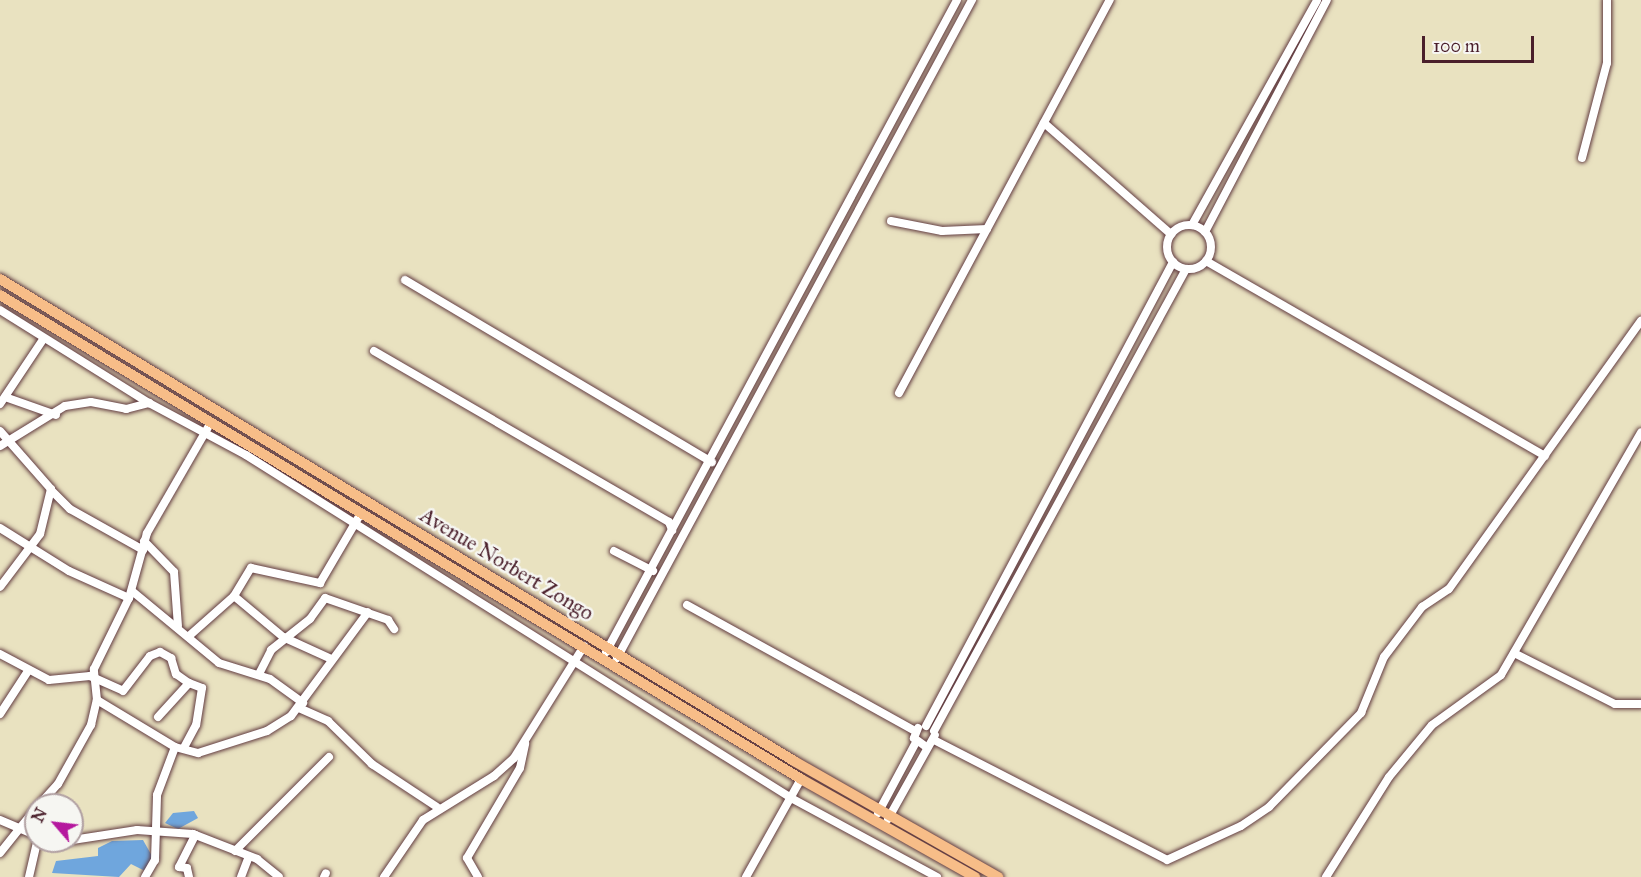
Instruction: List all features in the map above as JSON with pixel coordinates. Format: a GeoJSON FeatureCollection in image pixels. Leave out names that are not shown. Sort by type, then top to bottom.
{"type":"FeatureCollection","features":[{"type":"Feature","properties":{"kind":"main road","name":"Avenue Norbert Zongo"},"geometry":{"type":"LineString","coordinates":[[0,279],[606,652],[801,779],[998,877]]}},
{"type":"Feature","properties":{"kind":"main road","name":"Avenue Norbert Zongo"},"geometry":{"type":"LineString","coordinates":[[0,295],[584,646],[606,652]]}},
{"type":"Feature","properties":{"kind":"main road","name":"Avenue Norbert Zongo"},"geometry":{"type":"LineString","coordinates":[[616,659],[975,877]]}},
{"type":"Feature","properties":{"kind":"street"},"geometry":{"type":"LineString","coordinates":[[606,652],[957,0]]}},
{"type":"Feature","properties":{"kind":"street"},"geometry":{"type":"LineString","coordinates":[[616,659],[972,0]]}},
{"type":"Feature","properties":{"kind":"street"},"geometry":{"type":"LineString","coordinates":[[899,393],[1110,0]]}},
{"type":"Feature","properties":{"kind":"street"},"geometry":{"type":"LineString","coordinates":[[1205,232],[1314,16],[1317,0]]}},
{"type":"Feature","properties":{"kind":"street"},"geometry":{"type":"LineString","coordinates":[[1171,234],[1192,225],[1314,16],[1327,0]]}},
{"type":"Feature","properties":{"kind":"street"},"geometry":{"type":"LineString","coordinates":[[1582,158],[1607,63],[1607,0]]}},
{"type":"Feature","properties":{"kind":"street"},"geometry":{"type":"LineString","coordinates":[[1044,123],[1171,234]]}},
{"type":"Feature","properties":{"kind":"street"},"geometry":{"type":"LineString","coordinates":[[891,221],[942,231],[987,229]]}},
{"type":"Feature","properties":{"kind":"street"},"geometry":{"type":"LineString","coordinates":[[1065,480],[1186,269],[1206,261],[1211,246],[1205,232],[1192,225]]}},
{"type":"Feature","properties":{"kind":"street"},"geometry":{"type":"LineString","coordinates":[[1171,234],[1167,249],[1173,262],[1186,269]]}},
{"type":"Feature","properties":{"kind":"street"},"geometry":{"type":"LineString","coordinates":[[1206,261],[1545,456]]}},
{"type":"Feature","properties":{"kind":"street"},"geometry":{"type":"LineString","coordinates":[[881,818],[926,746],[931,732],[1065,480],[1173,262]]}},
{"type":"Feature","properties":{"kind":"street"},"geometry":{"type":"LineString","coordinates":[[405,280],[710,459],[718,469]]}},
{"type":"Feature","properties":{"kind":"street"},"geometry":{"type":"LineString","coordinates":[[0,310],[149,403],[205,434],[355,525],[791,798],[937,877]]}},
{"type":"Feature","properties":{"kind":"street"},"geometry":{"type":"LineString","coordinates":[[687,605],[915,731],[931,732],[1167,860],[1241,826],[1269,807],[1309,761],[1334,746],[1361,713],[1384,657],[1422,607],[1449,589],[1641,321]]}},
{"type":"Feature","properties":{"kind":"street"},"geometry":{"type":"LineString","coordinates":[[44,338],[3,396],[56,415]]}},
{"type":"Feature","properties":{"kind":"street"},"geometry":{"type":"LineString","coordinates":[[374,351],[672,529],[676,548]]}},
{"type":"Feature","properties":{"kind":"street"},"geometry":{"type":"LineString","coordinates":[[4,443],[83,402],[126,409],[149,403]]}},
{"type":"Feature","properties":{"kind":"street"},"geometry":{"type":"LineString","coordinates":[[47,793],[89,730],[97,700],[94,678],[130,595],[144,545],[211,422]]}},
{"type":"Feature","properties":{"kind":"street"},"geometry":{"type":"LineString","coordinates":[[0,431],[4,443],[70,509],[144,545],[174,572],[178,626]]}},
{"type":"Feature","properties":{"kind":"street"},"geometry":{"type":"LineString","coordinates":[[1326,877],[1389,777],[1431,725],[1460,710],[1501,675],[1641,433]]}},
{"type":"Feature","properties":{"kind":"street"},"geometry":{"type":"LineString","coordinates":[[0,587],[30,548],[43,526],[51,490]]}},
{"type":"Feature","properties":{"kind":"street"},"geometry":{"type":"LineString","coordinates":[[189,636],[234,596],[251,568],[320,583],[361,513]]}},
{"type":"Feature","properties":{"kind":"street"},"geometry":{"type":"LineString","coordinates":[[0,528],[30,548],[130,595],[178,626],[219,663],[259,674],[301,705],[328,721],[372,764],[437,807]]}},
{"type":"Feature","properties":{"kind":"street"},"geometry":{"type":"LineString","coordinates":[[614,550],[662,574]]}},
{"type":"Feature","properties":{"kind":"street"},"geometry":{"type":"LineString","coordinates":[[234,596],[283,638],[329,658]]}},
{"type":"Feature","properties":{"kind":"street"},"geometry":{"type":"LineString","coordinates":[[259,674],[283,638],[310,619],[325,598],[388,620],[394,629]]}},
{"type":"Feature","properties":{"kind":"street"},"geometry":{"type":"LineString","coordinates":[[97,700],[180,747],[198,753],[267,731],[301,705],[329,658],[368,612]]}},
{"type":"Feature","properties":{"kind":"street"},"geometry":{"type":"LineString","coordinates":[[384,877],[411,835],[437,807],[494,776],[525,744],[584,646]]}},
{"type":"Feature","properties":{"kind":"street"},"geometry":{"type":"LineString","coordinates":[[0,654],[28,671],[57,681],[94,678],[127,690],[150,656],[160,652],[171,658],[176,674],[202,691],[196,725],[161,780],[151,876]]}},
{"type":"Feature","properties":{"kind":"street"},"geometry":{"type":"LineString","coordinates":[[1514,652],[1616,704],[1641,704]]}},
{"type":"Feature","properties":{"kind":"street"},"geometry":{"type":"LineString","coordinates":[[0,714],[28,671]]}},
{"type":"Feature","properties":{"kind":"street"},"geometry":{"type":"LineString","coordinates":[[158,717],[189,683]]}},
{"type":"Feature","properties":{"kind":"street"},"geometry":{"type":"LineString","coordinates":[[881,818],[916,742],[915,731]]}},
{"type":"Feature","properties":{"kind":"street"},"geometry":{"type":"LineString","coordinates":[[916,742],[926,746]]}},
{"type":"Feature","properties":{"kind":"street"},"geometry":{"type":"LineString","coordinates":[[478,877],[467,858],[520,768],[525,744]]}},
{"type":"Feature","properties":{"kind":"street"},"geometry":{"type":"LineString","coordinates":[[235,851],[330,758]]}},
{"type":"Feature","properties":{"kind":"street"},"geometry":{"type":"LineString","coordinates":[[746,877],[801,779]]}},
{"type":"Feature","properties":{"kind":"street"},"geometry":{"type":"LineString","coordinates":[[0,820],[24,831]]}},
{"type":"Feature","properties":{"kind":"street"},"geometry":{"type":"LineString","coordinates":[[0,853],[24,822]]}},
{"type":"Feature","properties":{"kind":"street"},"geometry":{"type":"LineString","coordinates":[[84,839],[154,831],[195,835],[249,856],[279,877]]}},
{"type":"Feature","properties":{"kind":"street"},"geometry":{"type":"LineString","coordinates":[[189,877],[187,868],[179,867],[195,835]]}},
{"type":"Feature","properties":{"kind":"street"},"geometry":{"type":"LineString","coordinates":[[29,877],[35,853]]}},
{"type":"Feature","properties":{"kind":"street"},"geometry":{"type":"LineString","coordinates":[[241,877],[249,856]]}},
{"type":"Feature","properties":{"kind":"street"},"geometry":{"type":"LineString","coordinates":[[752,867],[756,877]]}},
{"type":"Feature","properties":{"kind":"water"},"geometry":{"type":"Polygon","coordinates":[[[194,811],[198,818],[178,829],[165,823],[173,813],[194,811]]]}},
{"type":"Feature","properties":{"kind":"water"},"geometry":{"type":"Polygon","coordinates":[[[143,840],[152,856],[147,872],[131,864],[119,877],[52,873],[56,861],[98,856],[98,848],[112,841],[143,840]]]}}]}
